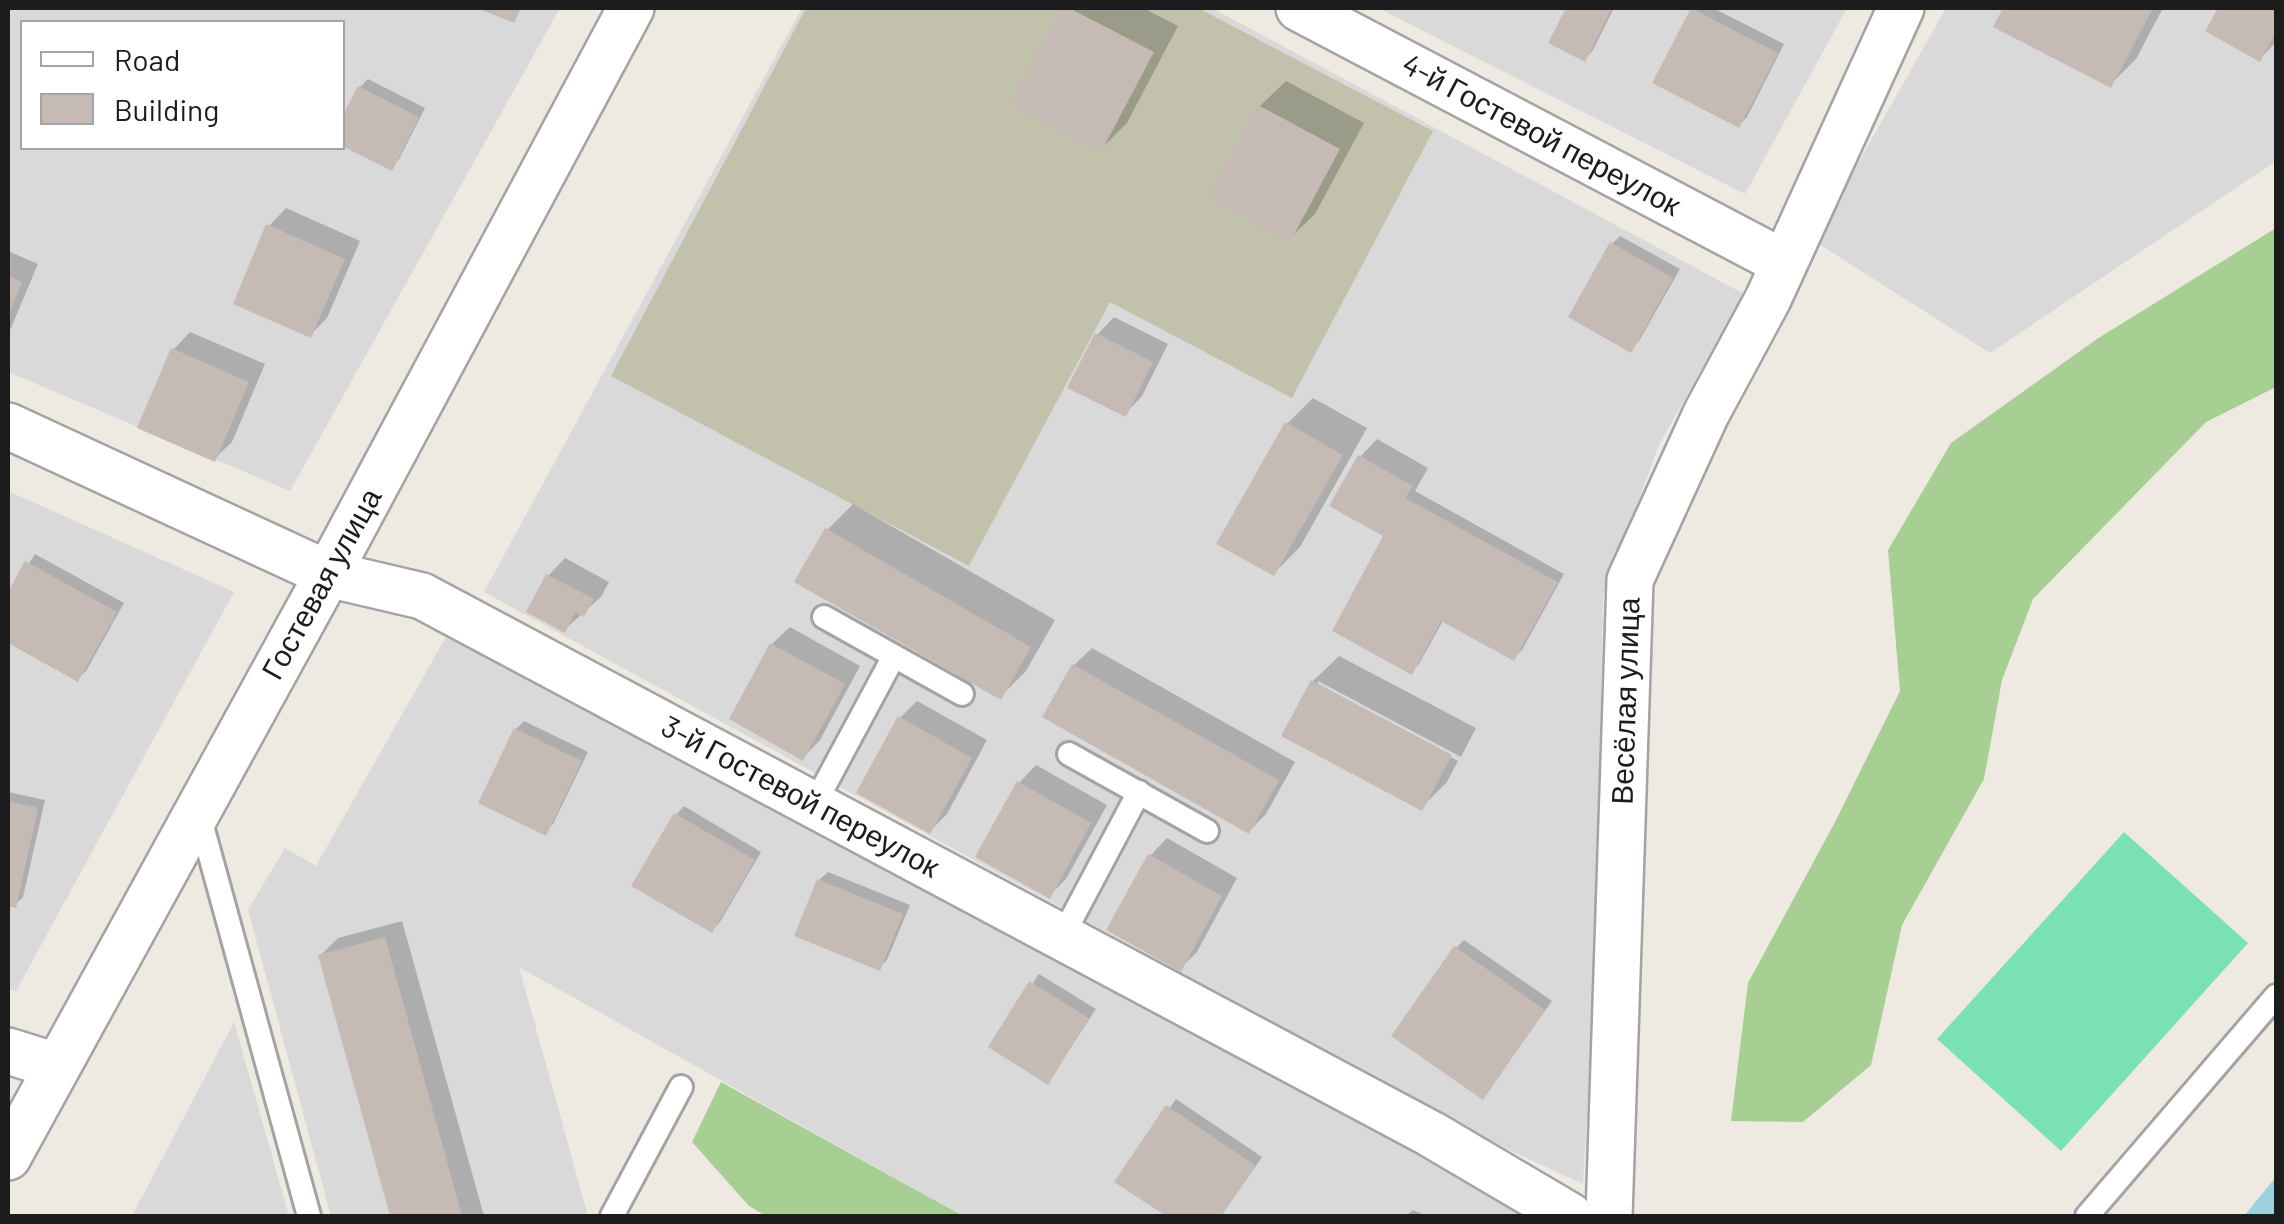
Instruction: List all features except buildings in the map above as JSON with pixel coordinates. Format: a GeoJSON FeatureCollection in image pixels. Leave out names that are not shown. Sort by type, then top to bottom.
{"type":"FeatureCollection","features":[{"type":"Feature","properties":{"kind":"street","name":"Гостевая улица"},"geometry":{"type":"LineString","coordinates":[[8,1156],[328,574],[631,8]]}},
{"type":"Feature","properties":{"kind":"street","name":"4-й Гостевой переулок"},"geometry":{"type":"LineString","coordinates":[[1299,8],[1784,264]]}},
{"type":"Feature","properties":{"kind":"street","name":"Весёлая улица"},"geometry":{"type":"LineString","coordinates":[[1609,1216],[1630,580],[1706,414],[1784,264],[1901,8]]}},
{"type":"Feature","properties":{"kind":"street","name":"3-й Гостевой переулок"},"geometry":{"type":"LineString","coordinates":[[8,426],[328,574],[422,596],[1431,1134],[1570,1216]]}},
{"type":"Feature","properties":{"kind":"street"},"geometry":{"type":"LineString","coordinates":[[8,1051],[56,1066]]}},
{"type":"Feature","properties":{"kind":"lane"},"geometry":{"type":"LineString","coordinates":[[824,617],[962,694]]}},
{"type":"Feature","properties":{"kind":"lane"},"geometry":{"type":"LineString","coordinates":[[814,804],[894,656]]}},
{"type":"Feature","properties":{"kind":"lane"},"geometry":{"type":"LineString","coordinates":[[1069,754],[1207,831]]}},
{"type":"Feature","properties":{"kind":"lane"},"geometry":{"type":"LineString","coordinates":[[1062,937],[1139,792]]}},
{"type":"Feature","properties":{"kind":"lane"},"geometry":{"type":"LineString","coordinates":[[198,811],[309,1216]]}},
{"type":"Feature","properties":{"kind":"lane"},"geometry":{"type":"LineString","coordinates":[[2087,1216],[2276,996]]}},
{"type":"Feature","properties":{"kind":"lane"},"geometry":{"type":"LineString","coordinates":[[612,1216],[681,1088]]}},
{"type":"Feature","properties":{"kind":"shaded area"},"geometry":{"type":"Polygon","coordinates":[[[8,8],[560,8],[290,491],[8,372],[8,8]]]}},
{"type":"Feature","properties":{"kind":"shaded area"},"geometry":{"type":"Polygon","coordinates":[[[802,8],[1212,8],[1744,294],[1659,445],[1603,594],[1596,948],[1583,1184],[1479,1136],[484,592],[802,8]]]}},
{"type":"Feature","properties":{"kind":"shaded area"},"geometry":{"type":"Polygon","coordinates":[[[806,8],[1198,8],[1433,131],[1292,398],[1110,302],[969,566],[611,376],[806,8]]]}},
{"type":"Feature","properties":{"kind":"shaded area"},"geometry":{"type":"Polygon","coordinates":[[[1378,8],[1847,8],[1745,194],[1378,8]]]}},
{"type":"Feature","properties":{"kind":"shaded area"},"geometry":{"type":"Polygon","coordinates":[[[1946,8],[2276,8],[2276,161],[1990,353],[1814,241],[1946,8]]]}},
{"type":"Feature","properties":{"kind":"shaded area"},"geometry":{"type":"Polygon","coordinates":[[[8,491],[234,592],[16,991],[8,989],[8,491]]]}},
{"type":"Feature","properties":{"kind":"shaded area"},"geometry":{"type":"Polygon","coordinates":[[[455,621],[1534,1216],[963,1216],[519,967],[588,1216],[331,1216],[248,910],[285,848],[316,866],[455,621]]]}},
{"type":"Feature","properties":{"kind":"shaded area"},"geometry":{"type":"Polygon","coordinates":[[[234,1022],[289,1216],[132,1216],[234,1022]]]}},
{"type":"Feature","properties":{"kind":"green space"},"geometry":{"type":"Polygon","coordinates":[[[2276,228],[2276,387],[2206,422],[2033,599],[2002,680],[1984,779],[1902,925],[1871,1065],[1803,1122],[1731,1121],[1748,983],[1900,691],[1888,550],[1951,443],[2097,339],[2276,228]]]}},
{"type":"Feature","properties":{"kind":"green space"},"geometry":{"type":"Polygon","coordinates":[[[2124,832],[2248,943],[2061,1151],[1937,1039],[2124,832]]]}},
{"type":"Feature","properties":{"kind":"green space"},"geometry":{"type":"Polygon","coordinates":[[[721,1082],[963,1216],[766,1216],[749,1206],[692,1142],[721,1082]]]}},
{"type":"Feature","properties":{"kind":"water"},"geometry":{"type":"Polygon","coordinates":[[[2276,1177],[2276,1216],[2244,1216],[2276,1177]]]}}]}
